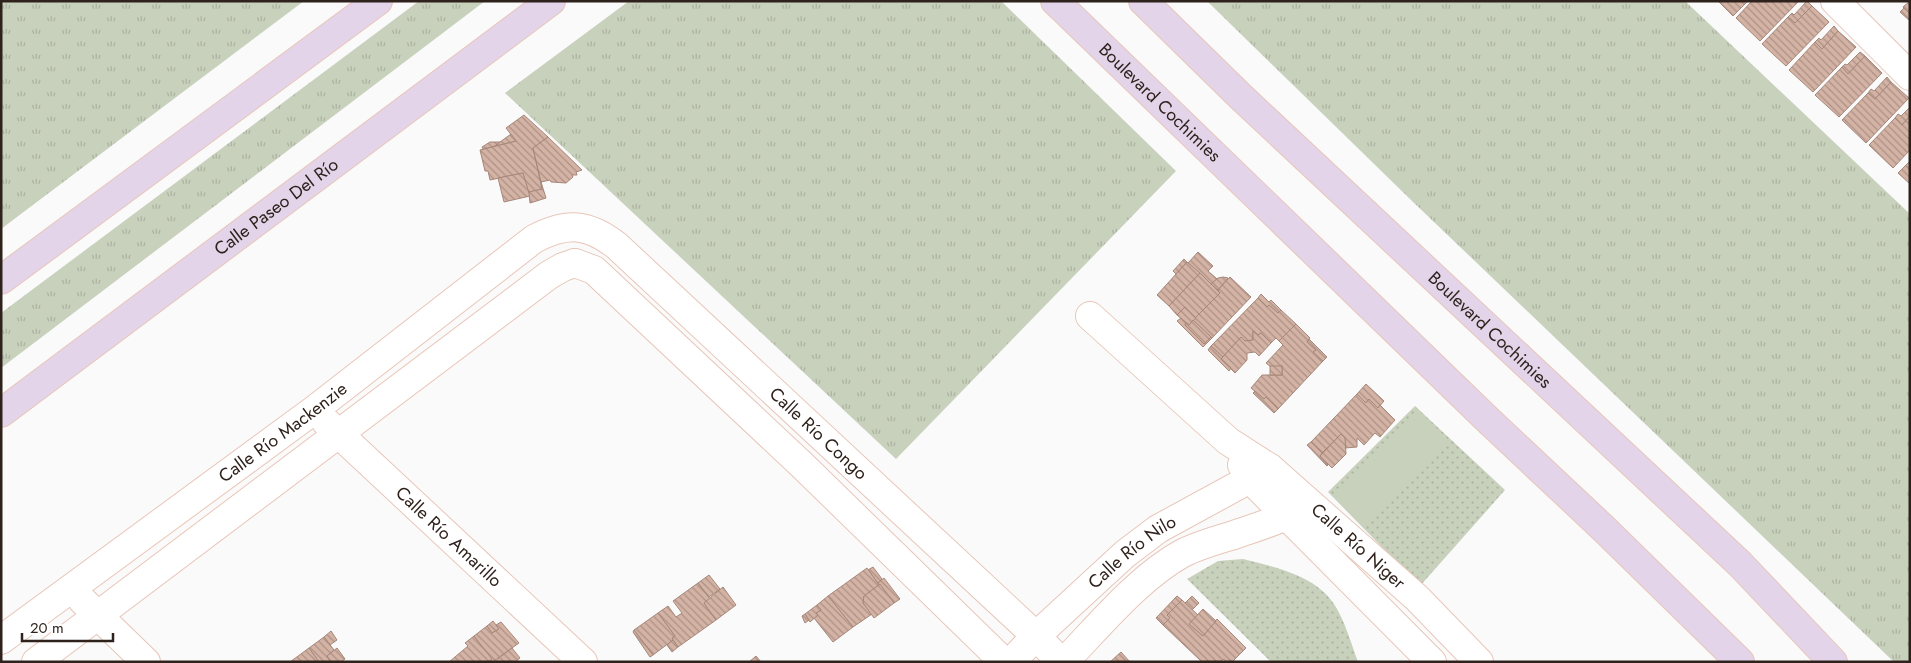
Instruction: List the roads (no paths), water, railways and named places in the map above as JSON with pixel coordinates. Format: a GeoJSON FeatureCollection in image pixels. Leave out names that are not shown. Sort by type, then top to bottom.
{"type":"FeatureCollection","features":[{"type":"Feature","properties":{"kind":"main road"},"geometry":{"type":"LineString","coordinates":[[1,280],[378,1]]}},
{"type":"Feature","properties":{"kind":"main road","name":"Calle Paseo Del Río"},"geometry":{"type":"LineString","coordinates":[[1,413],[551,1]]}},
{"type":"Feature","properties":{"kind":"main road","name":"Boulevard Cochimies"},"geometry":{"type":"LineString","coordinates":[[1055,1],[1740,662]]}},
{"type":"Feature","properties":{"kind":"main road","name":"Boulevard Cochimies"},"geometry":{"type":"LineString","coordinates":[[1143,1],[1240,96],[1740,564],[1833,662]]}},
{"type":"Feature","properties":{"kind":"street"},"geometry":{"type":"LineString","coordinates":[[1835,1],[1910,76]]}},
{"type":"Feature","properties":{"kind":"street"},"geometry":{"type":"LineString","coordinates":[[566,228],[574,263]]}},
{"type":"Feature","properties":{"kind":"street","name":"Calle Río Mackenzie"},"geometry":{"type":"LineString","coordinates":[[1,640],[314,410],[534,239],[550,231],[566,228]]}},
{"type":"Feature","properties":{"kind":"street","name":"Calle Río Congo"},"geometry":{"type":"LineString","coordinates":[[566,228],[586,228],[602,234],[617,246],[1062,662]]}},
{"type":"Feature","properties":{"kind":"street","name":"Calle Río Mackenzie"},"geometry":{"type":"LineString","coordinates":[[36,662],[97,614],[549,275],[562,267],[574,263]]}},
{"type":"Feature","properties":{"kind":"street","name":"Calle Río Congo"},"geometry":{"type":"LineString","coordinates":[[574,263],[594,270],[802,465],[1004,662]]}},
{"type":"Feature","properties":{"kind":"street","name":"Calle Río Niger"},"geometry":{"type":"LineString","coordinates":[[1090,316],[1228,441],[1260,474],[1287,516],[1407,650],[1432,662]]}},
{"type":"Feature","properties":{"kind":"street","name":"Calle Río Amarillo"},"geometry":{"type":"LineString","coordinates":[[314,410],[583,662]]}},
{"type":"Feature","properties":{"kind":"street"},"geometry":{"type":"LineString","coordinates":[[802,465],[825,441]]}},
{"type":"Feature","properties":{"kind":"street","name":"Calle Río Niger"},"geometry":{"type":"LineString","coordinates":[[1260,474],[1311,504],[1417,598],[1479,662]]}},
{"type":"Feature","properties":{"kind":"street","name":"Calle Río Nilo"},"geometry":{"type":"LineString","coordinates":[[1011,662],[1036,636],[1125,554],[1158,529],[1260,474]]}},
{"type":"Feature","properties":{"kind":"street","name":"Calle Río Nilo"},"geometry":{"type":"LineString","coordinates":[[1062,662],[1141,584],[1161,567],[1184,553],[1209,542],[1287,516],[1311,504]]}},
{"type":"Feature","properties":{"kind":"street"},"geometry":{"type":"LineString","coordinates":[[70,588],[146,662]]}},
{"type":"Feature","properties":{"kind":"street"},"geometry":{"type":"LineString","coordinates":[[1407,650],[1417,598]]}},
{"type":"Feature","properties":{"kind":"street"},"geometry":{"type":"LineString","coordinates":[[1443,662],[1452,634]]}}]}
